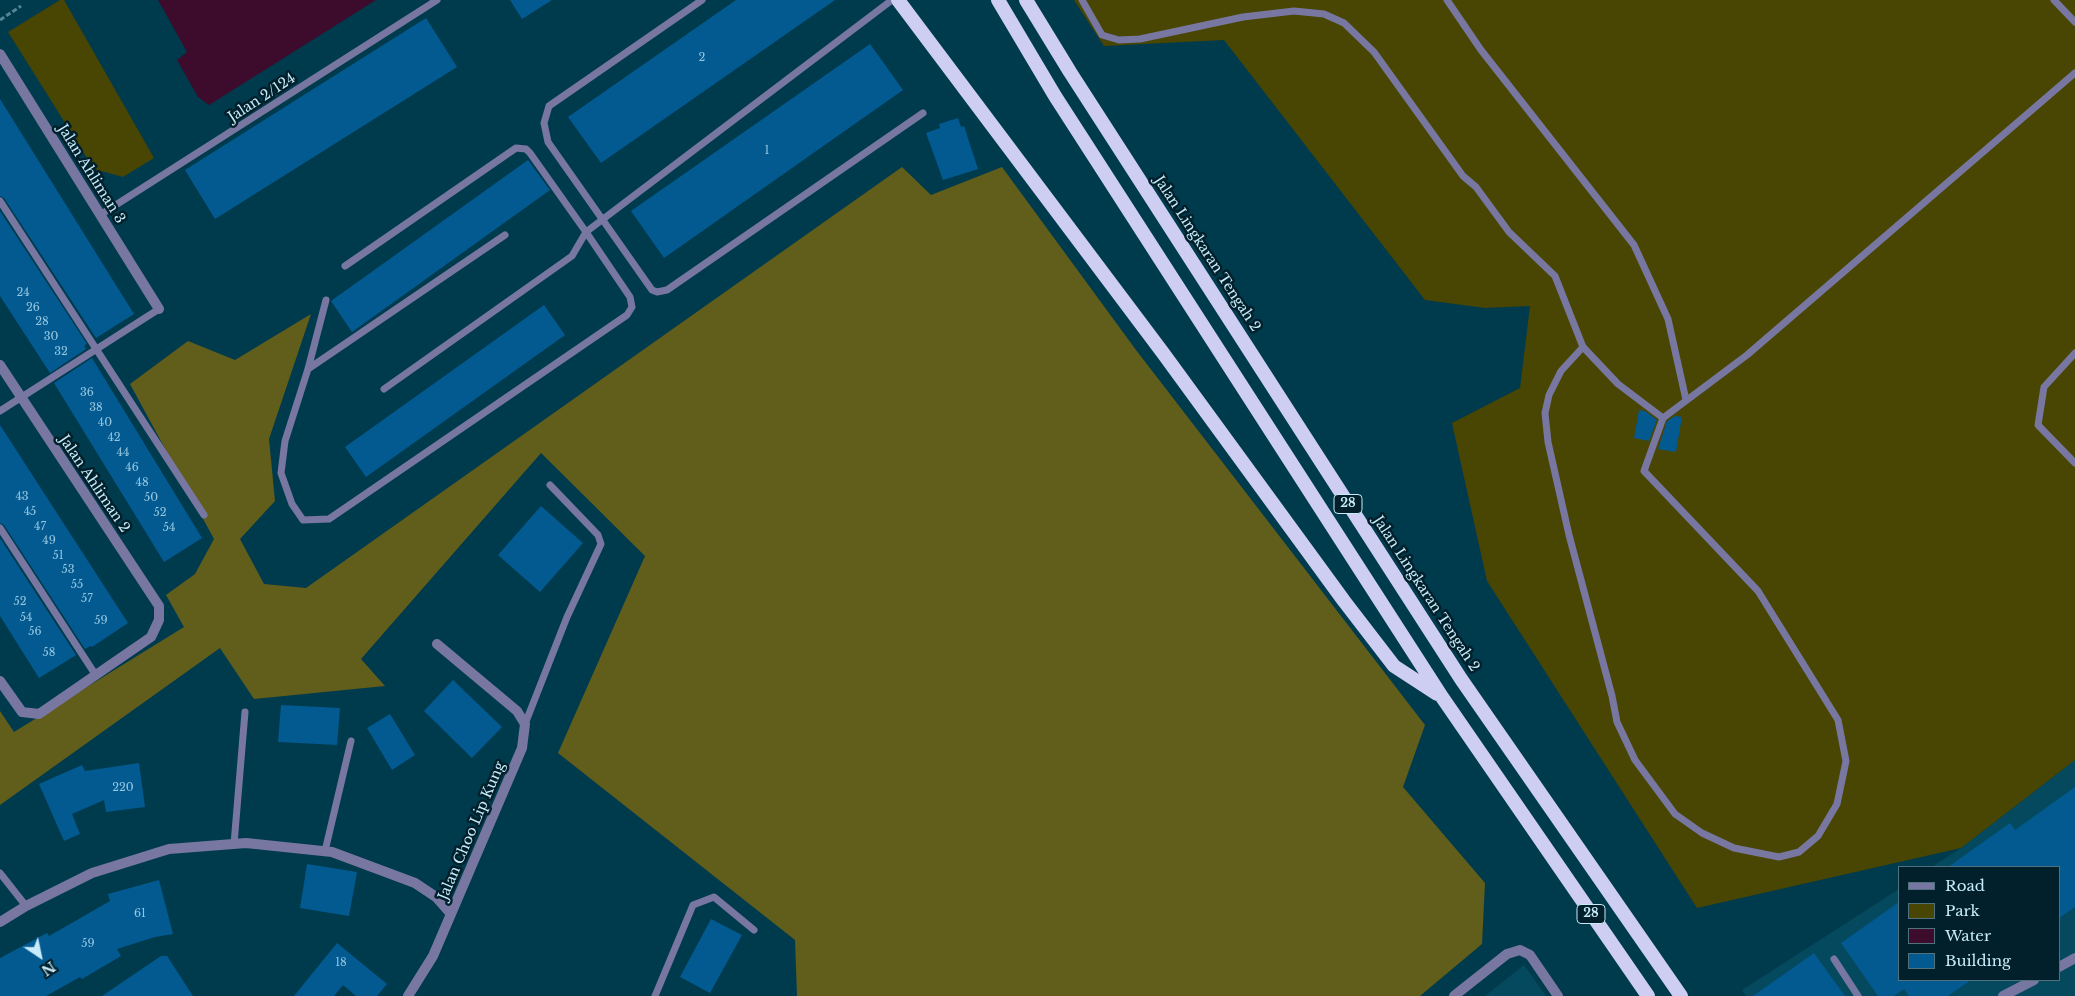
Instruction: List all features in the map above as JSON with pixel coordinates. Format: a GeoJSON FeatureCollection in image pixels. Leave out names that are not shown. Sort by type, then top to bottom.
{"type":"FeatureCollection","features":[{"type":"Feature","properties":{"kind":"highway"},"geometry":{"type":"LineString","coordinates":[[898,0],[1158,345],[1344,601],[1394,666],[1442,697]]}},
{"type":"Feature","properties":{"kind":"highway","name":"28"},"geometry":{"type":"LineString","coordinates":[[998,0],[1055,96],[1442,697],[1648,996]]}},
{"type":"Feature","properties":{"kind":"highway","name":"Jalan Lingkaran Tengah 2"},"geometry":{"type":"LineString","coordinates":[[1027,2],[1070,72],[1461,679],[1681,996]]}},
{"type":"Feature","properties":{"kind":"street","name":"Jalan Ahliman 3"},"geometry":{"type":"LineString","coordinates":[[0,54],[159,309]]}},
{"type":"Feature","properties":{"kind":"street","name":"Jalan Ahliman 2"},"geometry":{"type":"LineString","coordinates":[[0,365],[159,606],[159,620],[151,637],[95,674]]}},
{"type":"Feature","properties":{"kind":"street"},"geometry":{"type":"LineString","coordinates":[[437,644],[517,710],[525,724]]}},
{"type":"Feature","properties":{"kind":"street"},"geometry":{"type":"LineString","coordinates":[[0,681],[22,712],[39,714],[95,674]]}},
{"type":"Feature","properties":{"kind":"street","name":"Jalan Choo Lip Kung"},"geometry":{"type":"LineString","coordinates":[[0,922],[26,906],[92,873],[169,849],[246,843],[326,851],[415,884],[436,897],[452,914],[522,748],[525,724]]}},
{"type":"Feature","properties":{"kind":"street"},"geometry":{"type":"LineString","coordinates":[[408,996],[433,956],[452,914]]}},
{"type":"Feature","properties":{"kind":"street"},"geometry":{"type":"LineString","coordinates":[[1454,996],[1507,954],[1520,950],[1530,955],[1558,996]]}},
{"type":"Feature","properties":{"kind":"street"},"geometry":{"type":"LineString","coordinates":[[2060,966],[2075,958]]}},
{"type":"Feature","properties":{"kind":"street"},"geometry":{"type":"LineString","coordinates":[[2003,996],[2032,981]]}},
{"type":"Feature","properties":{"kind":"lane","name":"Jalan 2/124"},"geometry":{"type":"LineString","coordinates":[[100,215],[437,0]]}},
{"type":"Feature","properties":{"kind":"lane"},"geometry":{"type":"LineString","coordinates":[[702,0],[549,106],[544,123],[548,142],[648,287],[652,290],[662,292],[923,113]]}},
{"type":"Feature","properties":{"kind":"lane"},"geometry":{"type":"LineString","coordinates":[[384,389],[572,256],[586,232],[602,219],[892,0]]}},
{"type":"Feature","properties":{"kind":"lane"},"geometry":{"type":"LineString","coordinates":[[1082,0],[1102,35],[1119,40],[1140,39],[1242,17],[1294,12],[1324,14],[1344,22],[1374,52],[1463,176],[1476,187],[1508,232],[1555,276],[1583,347],[1618,384],[1663,418]]}},
{"type":"Feature","properties":{"kind":"lane"},"geometry":{"type":"LineString","coordinates":[[1447,0],[1481,50],[1634,245],[1668,319],[1686,400]]}},
{"type":"Feature","properties":{"kind":"lane"},"geometry":{"type":"LineString","coordinates":[[2054,0],[2075,22]]}},
{"type":"Feature","properties":{"kind":"lane"},"geometry":{"type":"LineString","coordinates":[[1583,347],[1561,370],[1549,395],[1545,413],[1548,442],[1569,535],[1612,696],[1617,722],[1635,760],[1675,814],[1702,833],[1734,848],[1779,856],[1799,852],[1818,836],[1837,804],[1846,761],[1838,720],[1758,591],[1644,471],[1663,418],[1747,355],[2075,73]]}},
{"type":"Feature","properties":{"kind":"lane"},"geometry":{"type":"LineString","coordinates":[[326,300],[308,369],[285,441],[281,473],[292,504],[303,520],[329,519],[630,312],[632,302],[586,232],[530,153],[516,148],[345,266]]}},
{"type":"Feature","properties":{"kind":"lane"},"geometry":{"type":"LineString","coordinates":[[0,201],[204,515]]}},
{"type":"Feature","properties":{"kind":"lane"},"geometry":{"type":"LineString","coordinates":[[308,369],[505,235]]}},
{"type":"Feature","properties":{"kind":"lane"},"geometry":{"type":"LineString","coordinates":[[0,411],[159,309]]}},
{"type":"Feature","properties":{"kind":"lane"},"geometry":{"type":"LineString","coordinates":[[2075,353],[2044,387],[2038,425],[2075,463]]}},
{"type":"Feature","properties":{"kind":"lane"},"geometry":{"type":"LineString","coordinates":[[525,724],[567,617],[601,544],[598,534],[550,485]]}},
{"type":"Feature","properties":{"kind":"lane"},"geometry":{"type":"LineString","coordinates":[[0,528],[95,674]]}},
{"type":"Feature","properties":{"kind":"lane"},"geometry":{"type":"LineString","coordinates":[[234,844],[245,712]]}},
{"type":"Feature","properties":{"kind":"lane"},"geometry":{"type":"LineString","coordinates":[[326,851],[351,741]]}},
{"type":"Feature","properties":{"kind":"lane"},"geometry":{"type":"LineString","coordinates":[[0,873],[26,906]]}},
{"type":"Feature","properties":{"kind":"lane"},"geometry":{"type":"LineString","coordinates":[[655,996],[693,905],[714,897],[754,930]]}},
{"type":"Feature","properties":{"kind":"lane"},"geometry":{"type":"LineString","coordinates":[[1834,959],[1858,996]]}},
{"type":"Feature","properties":{"kind":"path"},"geometry":{"type":"LineString","coordinates":[[0,20],[21,6]]}},
{"type":"Feature","properties":{"kind":"shaded area"},"geometry":{"type":"Polygon","coordinates":[[[902,167],[931,195],[1002,167],[1136,350],[1425,725],[1403,787],[1485,883],[1482,944],[1420,996],[797,996],[795,940],[558,753],[645,556],[541,453],[361,659],[385,686],[254,699],[220,648],[0,805],[0,711],[14,732],[184,627],[166,595],[195,574],[214,539],[130,384],[188,341],[235,360],[311,314],[269,439],[275,501],[240,539],[264,584],[306,588],[902,167]]]}},
{"type":"Feature","properties":{"kind":"shaded area"},"geometry":{"type":"Polygon","coordinates":[[[2075,760],[2075,996],[1746,996],[1742,990],[1898,890],[1898,981],[2060,981],[2060,866],[1934,866],[1961,848],[2075,760]]]}},
{"type":"Feature","properties":{"kind":"shaded area"},"geometry":{"type":"Polygon","coordinates":[[[1524,965],[1546,996],[1485,996],[1524,965]]]}},
{"type":"Feature","properties":{"kind":"green space"},"geometry":{"type":"Polygon","coordinates":[[[60,0],[64,0],[154,158],[123,177],[94,169],[8,32],[60,0]]]}},
{"type":"Feature","properties":{"kind":"green space"},"geometry":{"type":"Polygon","coordinates":[[[1074,0],[2075,0],[2075,760],[1961,848],[1697,908],[1487,581],[1452,423],[1520,388],[1530,306],[1485,308],[1425,300],[1224,40],[1104,46],[1074,0]]]}},
{"type":"Feature","properties":{"kind":"water"},"geometry":{"type":"Polygon","coordinates":[[[158,0],[376,0],[209,105],[198,97],[177,60],[187,52],[158,0]]]}},
{"type":"Feature","properties":{"kind":"building"},"geometry":{"type":"Polygon","coordinates":[[[510,0],[552,0],[522,19],[510,0]]]}},
{"type":"Feature","properties":{"kind":"building"},"geometry":{"type":"Polygon","coordinates":[[[736,0],[835,0],[601,163],[568,117],[736,0]]]}},
{"type":"Feature","properties":{"kind":"building"},"geometry":{"type":"Polygon","coordinates":[[[426,18],[457,67],[215,219],[185,170],[426,18]]]}},
{"type":"Feature","properties":{"kind":"building"},"geometry":{"type":"Polygon","coordinates":[[[870,44],[903,90],[664,258],[631,211],[870,44]]]}},
{"type":"Feature","properties":{"kind":"building"},"geometry":{"type":"Polygon","coordinates":[[[0,99],[134,314],[96,338],[4,198],[0,196],[0,99]]]}},
{"type":"Feature","properties":{"kind":"building"},"geometry":{"type":"Polygon","coordinates":[[[958,118],[961,127],[964,126],[978,169],[943,180],[926,133],[940,128],[939,124],[958,118]]]}},
{"type":"Feature","properties":{"kind":"building"},"geometry":{"type":"Polygon","coordinates":[[[528,160],[550,190],[352,332],[331,301],[528,160]]]}},
{"type":"Feature","properties":{"kind":"building"},"geometry":{"type":"Polygon","coordinates":[[[0,211],[87,344],[84,346],[86,349],[50,373],[0,296],[0,211]]]}},
{"type":"Feature","properties":{"kind":"building"},"geometry":{"type":"Polygon","coordinates":[[[544,305],[565,335],[366,477],[345,447],[544,305]]]}},
{"type":"Feature","properties":{"kind":"building"},"geometry":{"type":"Polygon","coordinates":[[[92,358],[202,538],[164,562],[54,383],[92,358]]]}},
{"type":"Feature","properties":{"kind":"building"},"geometry":{"type":"Polygon","coordinates":[[[1639,410],[1645,411],[1657,420],[1649,441],[1634,438],[1639,410]]]}},
{"type":"Feature","properties":{"kind":"building"},"geometry":{"type":"Polygon","coordinates":[[[1675,416],[1682,417],[1676,452],[1658,449],[1667,421],[1675,416]]]}},
{"type":"Feature","properties":{"kind":"building"},"geometry":{"type":"Polygon","coordinates":[[[0,425],[128,623],[92,647],[90,646],[85,649],[4,525],[0,523],[0,425]]]}},
{"type":"Feature","properties":{"kind":"building"},"geometry":{"type":"Polygon","coordinates":[[[541,506],[583,543],[540,592],[498,555],[541,506]]]}},
{"type":"Feature","properties":{"kind":"building"},"geometry":{"type":"Polygon","coordinates":[[[0,538],[76,655],[39,678],[0,616],[0,538]]]}},
{"type":"Feature","properties":{"kind":"building"},"geometry":{"type":"Polygon","coordinates":[[[453,680],[502,727],[472,758],[424,711],[453,680]]]}},
{"type":"Feature","properties":{"kind":"building"},"geometry":{"type":"Polygon","coordinates":[[[281,705],[340,708],[337,745],[278,742],[281,705]]]}},
{"type":"Feature","properties":{"kind":"building"},"geometry":{"type":"Polygon","coordinates":[[[390,714],[415,755],[392,770],[367,728],[390,714]]]}},
{"type":"Feature","properties":{"kind":"building"},"geometry":{"type":"Polygon","coordinates":[[[139,763],[145,807],[106,812],[104,800],[72,814],[80,834],[64,841],[39,784],[82,765],[85,771],[139,763]]]}},
{"type":"Feature","properties":{"kind":"building"},"geometry":{"type":"Polygon","coordinates":[[[2075,787],[2075,907],[2060,917],[2060,866],[1949,866],[2010,823],[2015,830],[2075,787]]]}},
{"type":"Feature","properties":{"kind":"building"},"geometry":{"type":"Polygon","coordinates":[[[307,864],[357,872],[349,916],[300,908],[307,864]]]}},
{"type":"Feature","properties":{"kind":"building"},"geometry":{"type":"Polygon","coordinates":[[[159,880],[173,934],[155,937],[117,949],[121,956],[82,979],[80,977],[46,996],[0,996],[0,958],[47,933],[49,936],[110,901],[108,894],[159,880]]]}},
{"type":"Feature","properties":{"kind":"building"},"geometry":{"type":"Polygon","coordinates":[[[1898,903],[1898,981],[1970,981],[1948,996],[1909,996],[1904,989],[1894,996],[1878,996],[1841,943],[1898,903]]]}},
{"type":"Feature","properties":{"kind":"building"},"geometry":{"type":"Polygon","coordinates":[[[711,919],[742,935],[710,993],[680,977],[711,919]]]}},
{"type":"Feature","properties":{"kind":"building"},"geometry":{"type":"Polygon","coordinates":[[[337,943],[387,984],[377,996],[356,996],[343,985],[334,996],[294,996],[337,943]]]}},
{"type":"Feature","properties":{"kind":"building"},"geometry":{"type":"Polygon","coordinates":[[[1814,953],[1845,996],[1753,996],[1814,953]]]}},
{"type":"Feature","properties":{"kind":"building"},"geometry":{"type":"Polygon","coordinates":[[[161,956],[167,956],[193,996],[102,996],[161,956]]]}}]}
